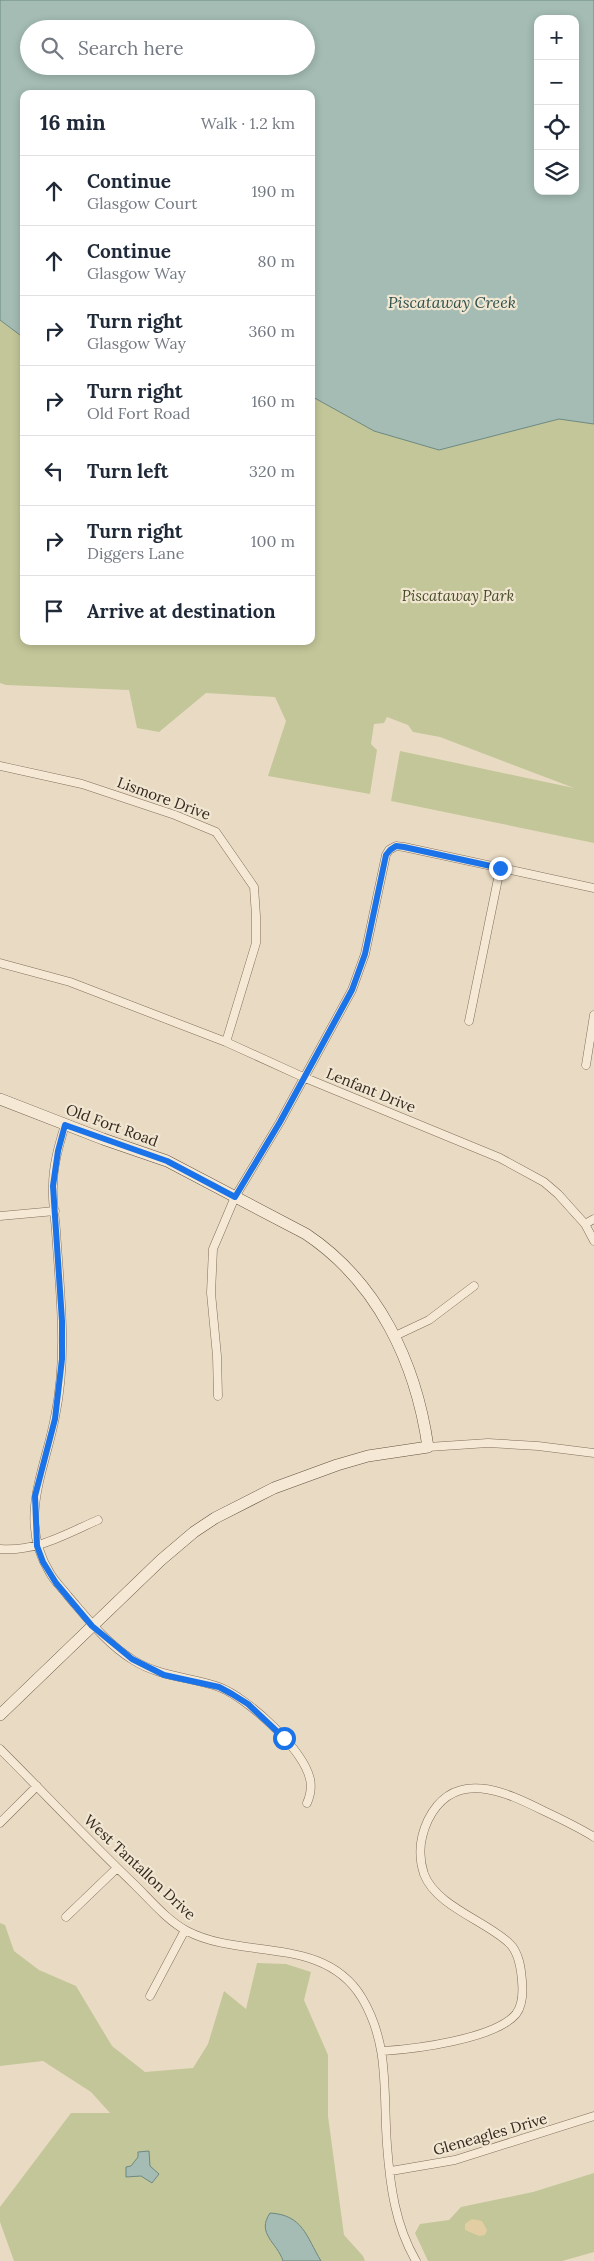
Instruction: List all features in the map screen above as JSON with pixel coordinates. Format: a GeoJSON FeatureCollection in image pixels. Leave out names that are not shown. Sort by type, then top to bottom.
{"type":"FeatureCollection","features":[{"type":"Feature","properties":{"kind":"main road","name":"Old Fort Road"},"geometry":{"type":"LineString","coordinates":[[0,1099],[65,1125],[167,1161],[306,1234],[331,1252],[354,1274],[395,1336],[420,1402],[428,1446]]}},
{"type":"Feature","properties":{"kind":"main road"},"geometry":{"type":"LineString","coordinates":[[0,1715],[92,1626],[194,1532],[236,1506],[298,1478],[368,1456],[428,1446]]}},
{"type":"Feature","properties":{"kind":"street","name":"Lismore Drive"},"geometry":{"type":"LineString","coordinates":[[0,766],[82,784],[175,815],[216,832],[254,887],[256,916],[256,943],[226,1042]]}},
{"type":"Feature","properties":{"kind":"street"},"geometry":{"type":"LineString","coordinates":[[218,1396],[217,1356],[211,1293],[213,1249],[235,1197],[280,1122],[352,990],[365,954],[382,866],[390,850],[396,846],[404,847],[594,888]]}},
{"type":"Feature","properties":{"kind":"street"},"geometry":{"type":"LineString","coordinates":[[469,1021],[500,868]]}},
{"type":"Feature","properties":{"kind":"street","name":"Lenfant Drive"},"geometry":{"type":"LineString","coordinates":[[0,963],[70,982],[226,1042],[303,1078],[500,1158],[544,1182],[568,1204],[585,1224],[594,1241]]}},
{"type":"Feature","properties":{"kind":"street"},"geometry":{"type":"LineString","coordinates":[[586,1065],[594,1015]]}},
{"type":"Feature","properties":{"kind":"street"},"geometry":{"type":"LineString","coordinates":[[65,1125],[58,1151],[53,1186],[62,1321],[62,1359],[55,1419],[35,1496],[37,1546],[43,1562],[56,1583],[92,1626],[132,1659],[164,1675],[219,1687],[248,1704],[298,1754],[311,1781],[307,1804]]}},
{"type":"Feature","properties":{"kind":"street"},"geometry":{"type":"LineString","coordinates":[[0,1216],[55,1211]]}},
{"type":"Feature","properties":{"kind":"street"},"geometry":{"type":"LineString","coordinates":[[585,1224],[594,1219]]}},
{"type":"Feature","properties":{"kind":"street"},"geometry":{"type":"LineString","coordinates":[[395,1336],[429,1320],[474,1286]]}},
{"type":"Feature","properties":{"kind":"street"},"geometry":{"type":"LineString","coordinates":[[428,1446],[488,1443],[538,1446],[594,1453]]}},
{"type":"Feature","properties":{"kind":"street"},"geometry":{"type":"LineString","coordinates":[[0,1549],[24,1549],[37,1546],[98,1520]]}},
{"type":"Feature","properties":{"kind":"street","name":"West Tantallon Drive"},"geometry":{"type":"LineString","coordinates":[[0,1749],[117,1868],[185,1930],[213,1942],[300,1954],[334,1970],[347,1980],[361,1996],[373,2020],[383,2051],[387,2145],[398,2220],[416,2261]]}},
{"type":"Feature","properties":{"kind":"street"},"geometry":{"type":"LineString","coordinates":[[0,1824],[37,1786]]}},
{"type":"Feature","properties":{"kind":"street"},"geometry":{"type":"LineString","coordinates":[[383,2051],[408,2049],[462,2039],[509,2020],[521,2005],[520,1966],[512,1947],[497,1934],[441,1896],[424,1874],[420,1844],[428,1821],[440,1803],[448,1797],[467,1789],[497,1790],[578,1827],[594,1837]]}},
{"type":"Feature","properties":{"kind":"street"},"geometry":{"type":"LineString","coordinates":[[66,1917],[117,1868]]}},
{"type":"Feature","properties":{"kind":"street"},"geometry":{"type":"LineString","coordinates":[[150,1996],[185,1930]]}},
{"type":"Feature","properties":{"kind":"street","name":"Gleneagles Drive"},"geometry":{"type":"LineString","coordinates":[[391,2171],[456,2160],[594,2116]]}},
{"type":"Feature","properties":{"kind":"green space","name":"Piscataway Park"},"geometry":{"type":"Polygon","coordinates":[[[0,320],[20,335],[20,645],[315,645],[315,398],[374,431],[439,450],[559,419],[594,424],[594,843],[391,801],[400,751],[574,788],[440,737],[413,732],[408,725],[387,717],[384,723],[374,724],[371,744],[377,750],[370,794],[268,776],[286,721],[275,697],[206,693],[159,732],[137,728],[129,690],[6,685],[0,683],[0,320]]]}},
{"type":"Feature","properties":{"kind":"green space"},"geometry":{"type":"Polygon","coordinates":[[[0,1923],[5,1925],[14,1951],[39,1970],[76,1986],[112,2046],[145,2072],[193,2068],[208,2044],[224,1991],[246,2009],[257,1963],[286,1964],[311,1972],[304,2000],[328,2055],[328,2116],[344,2235],[363,2256],[365,2261],[14,2261],[0,2222],[0,2207],[71,2113],[110,2113],[91,2092],[43,2061],[0,2066],[0,1923]]]}},
{"type":"Feature","properties":{"kind":"green space"},"geometry":{"type":"Polygon","coordinates":[[[594,2173],[594,2252],[562,2261],[428,2261],[415,2233],[420,2224],[449,2220],[461,2207],[533,2192],[594,2173]]]}},
{"type":"Feature","properties":{"kind":"sand"},"geometry":{"type":"Polygon","coordinates":[[[472,2219],[482,2221],[487,2230],[485,2235],[479,2236],[465,2230],[465,2224],[472,2219]]]}},
{"type":"Feature","properties":{"kind":"water","name":"Piscataway Creek"},"geometry":{"type":"Polygon","coordinates":[[[0,0],[594,0],[594,424],[559,419],[439,450],[374,431],[315,398],[315,90],[20,90],[20,335],[0,320],[0,0]]]}},
{"type":"Feature","properties":{"kind":"water"},"geometry":{"type":"Polygon","coordinates":[[[149,2151],[150,2166],[159,2174],[152,2183],[141,2176],[126,2177],[126,2167],[131,2166],[138,2157],[138,2152],[149,2151]]]}},
{"type":"Feature","properties":{"kind":"water"},"geometry":{"type":"Polygon","coordinates":[[[270,2213],[290,2218],[297,2222],[307,2235],[321,2261],[283,2261],[266,2232],[266,2220],[270,2213]]]}},
{"type":"Feature","properties":{"kind":"route"},"geometry":{"type":"LineString","coordinates":[[284,1738],[241,1698],[219,1687],[164,1675],[132,1659],[92,1626],[69,1596],[56,1583],[43,1562],[37,1546],[35,1496],[55,1419],[63,1344],[53,1186],[58,1151],[65,1125],[167,1161],[235,1197],[280,1122],[352,990],[365,954],[382,866],[390,850],[396,846],[404,847],[500,868]]}}]}
